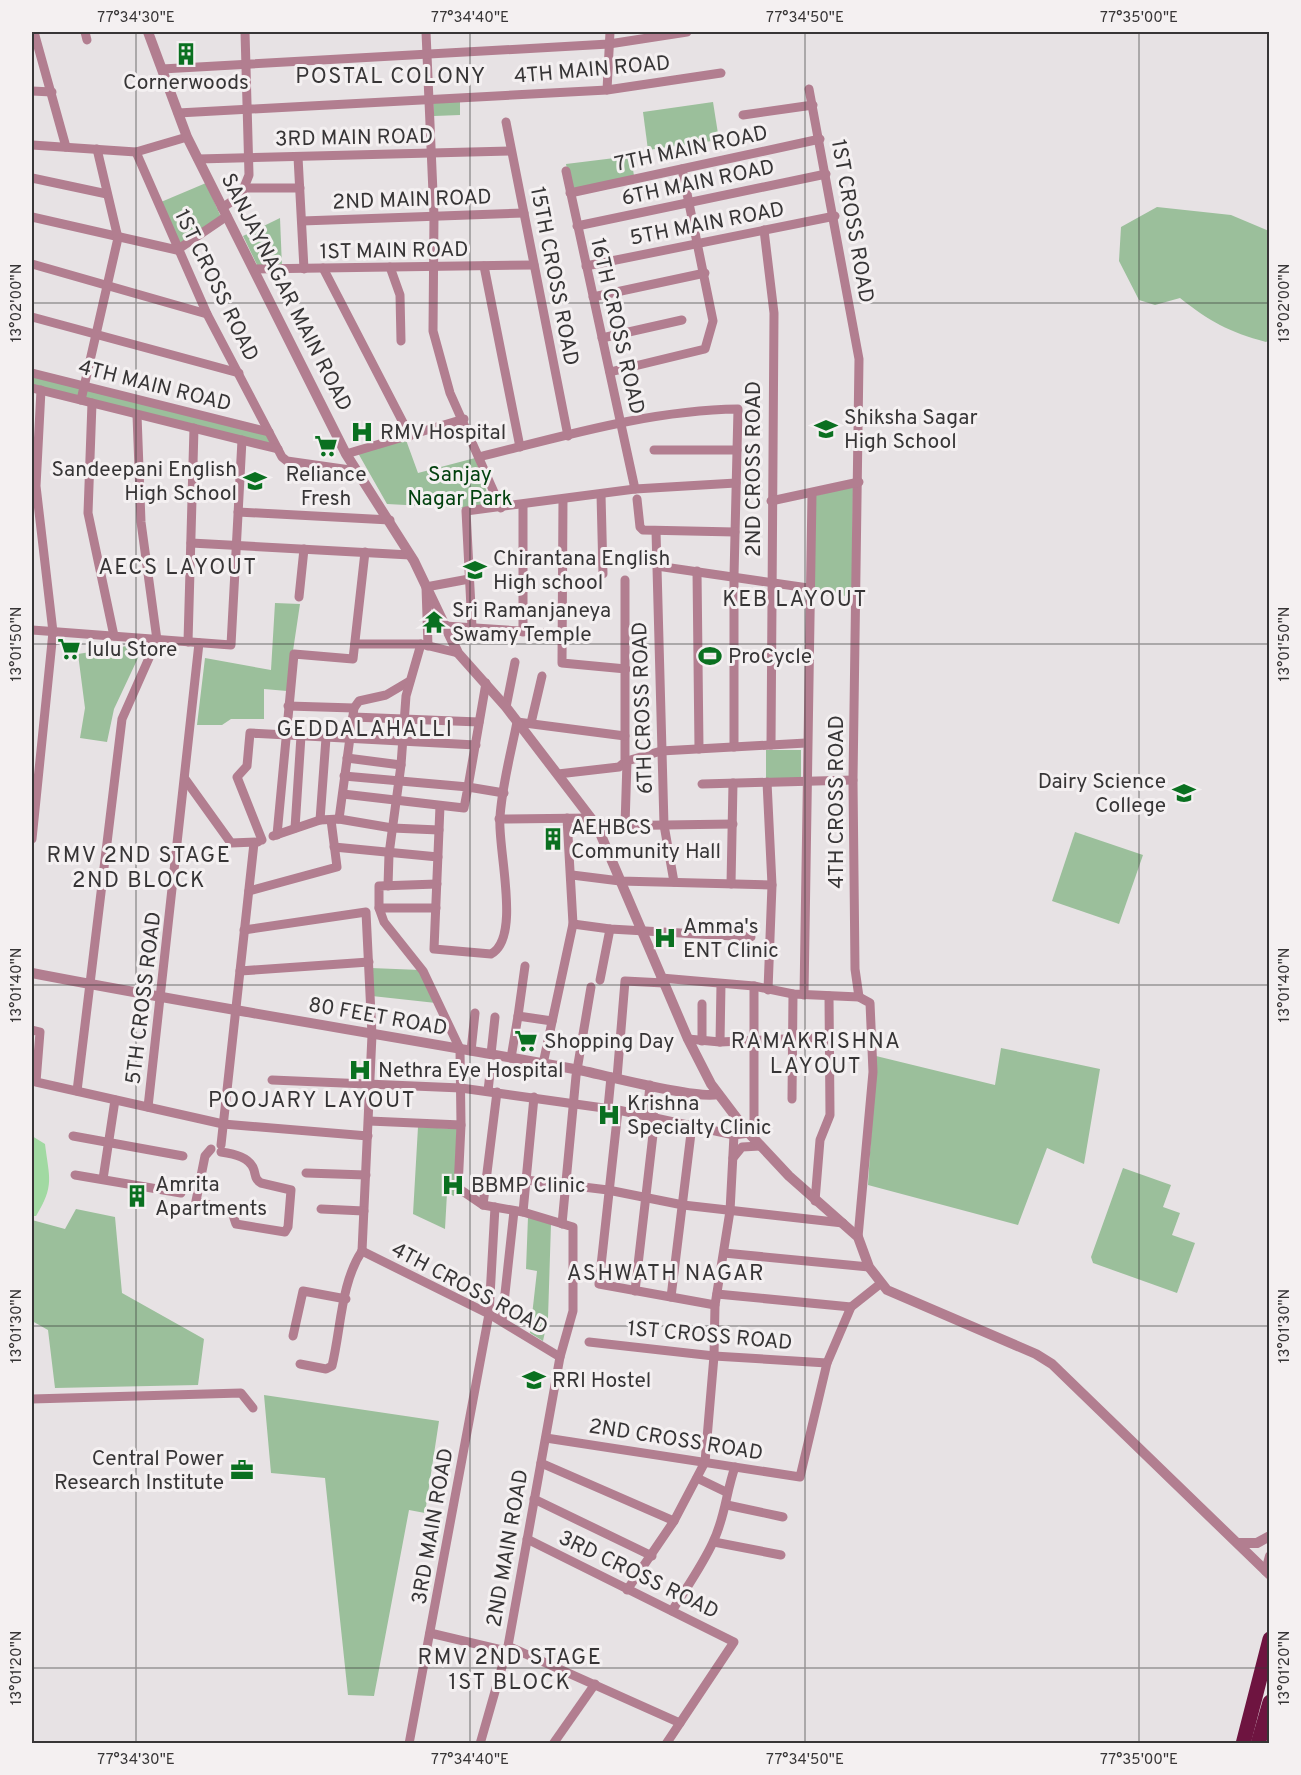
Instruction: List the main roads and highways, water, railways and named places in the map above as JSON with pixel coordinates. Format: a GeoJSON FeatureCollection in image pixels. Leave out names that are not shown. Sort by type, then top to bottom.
{"type":"FeatureCollection","features":[{"type":"Feature","properties":{"kind":"highway"},"geometry":{"type":"LineString","coordinates":[[1243,1743],[1269,1639]]}},
{"type":"Feature","properties":{"kind":"highway"},"geometry":{"type":"LineString","coordinates":[[1258,1743],[1269,1702]]}},
{"type":"Feature","properties":{"kind":"place","name":"Cornerwoods"},"geometry":{"type":"Point","coordinates":[186,54]}},
{"type":"Feature","properties":{"kind":"place","name":"Shiksha Sagar High School"},"geometry":{"type":"Point","coordinates":[826,429]}},
{"type":"Feature","properties":{"kind":"place","name":"RMV Hospital"},"geometry":{"type":"Point","coordinates":[362,432]}},
{"type":"Feature","properties":{"kind":"place","name":"Reliance Fresh"},"geometry":{"type":"Point","coordinates":[326,446]}},
{"type":"Feature","properties":{"kind":"place","name":"Sandeepani English High School"},"geometry":{"type":"Point","coordinates":[255,481]}},
{"type":"Feature","properties":{"kind":"place","name":"Chirantana English High school"},"geometry":{"type":"Point","coordinates":[475,570]}},
{"type":"Feature","properties":{"kind":"place","name":"Sri Ramanjaneya Swamy Temple"},"geometry":{"type":"Point","coordinates":[434,622]}},
{"type":"Feature","properties":{"kind":"place","name":"lulu Store"},"geometry":{"type":"Point","coordinates":[69,649]}},
{"type":"Feature","properties":{"kind":"place","name":"ProCycle"},"geometry":{"type":"Point","coordinates":[710,656]}},
{"type":"Feature","properties":{"kind":"place","name":"Dairy Science College"},"geometry":{"type":"Point","coordinates":[1184,793]}},
{"type":"Feature","properties":{"kind":"place","name":"AEHBCS Community Hall"},"geometry":{"type":"Point","coordinates":[553,839]}},
{"type":"Feature","properties":{"kind":"place","name":"Amma's ENT Clinic"},"geometry":{"type":"Point","coordinates":[665,938]}},
{"type":"Feature","properties":{"kind":"place","name":"Shopping Day"},"geometry":{"type":"Point","coordinates":[526,1041]}},
{"type":"Feature","properties":{"kind":"place","name":"Nethra Eye Hospital"},"geometry":{"type":"Point","coordinates":[360,1070]}},
{"type":"Feature","properties":{"kind":"place","name":"Krishna Specialty Clinic"},"geometry":{"type":"Point","coordinates":[609,1115]}},
{"type":"Feature","properties":{"kind":"place","name":"BBMP Clinic"},"geometry":{"type":"Point","coordinates":[453,1185]}},
{"type":"Feature","properties":{"kind":"place","name":"Amrita Apartments"},"geometry":{"type":"Point","coordinates":[137,1196]}},
{"type":"Feature","properties":{"kind":"place","name":"RRI Hostel"},"geometry":{"type":"Point","coordinates":[534,1380]}},
{"type":"Feature","properties":{"kind":"place","name":"Central Power Research Institute"},"geometry":{"type":"Point","coordinates":[242,1470]}},
{"type":"Feature","properties":{"kind":"district","name":"POSTAL COLONY"},"geometry":{"type":"Point","coordinates":[391,75]}},
{"type":"Feature","properties":{"kind":"district","name":"AECS LAYOUT"},"geometry":{"type":"Point","coordinates":[178,566]}},
{"type":"Feature","properties":{"kind":"district","name":"KEB LAYOUT"},"geometry":{"type":"Point","coordinates":[795,598]}},
{"type":"Feature","properties":{"kind":"district","name":"GEDDALAHALLI"},"geometry":{"type":"Point","coordinates":[365,728]}},
{"type":"Feature","properties":{"kind":"district","name":"RMV 2ND STAGE 2ND BLOCK"},"geometry":{"type":"Point","coordinates":[139,866]}},
{"type":"Feature","properties":{"kind":"district","name":"RAMAKRISHNA LAYOUT"},"geometry":{"type":"Point","coordinates":[816,1052]}},
{"type":"Feature","properties":{"kind":"district","name":"POOJARY LAYOUT"},"geometry":{"type":"Point","coordinates":[312,1099]}},
{"type":"Feature","properties":{"kind":"district","name":"ASHWATH NAGAR"},"geometry":{"type":"Point","coordinates":[666,1272]}},
{"type":"Feature","properties":{"kind":"district","name":"RMV 2ND STAGE 1ST BLOCK"},"geometry":{"type":"Point","coordinates":[510,1668]}},
{"type":"Feature","properties":{"kind":"park label","name":"Sanjay Nagar Park"},"geometry":{"type":"Point","coordinates":[460,486]}}]}
